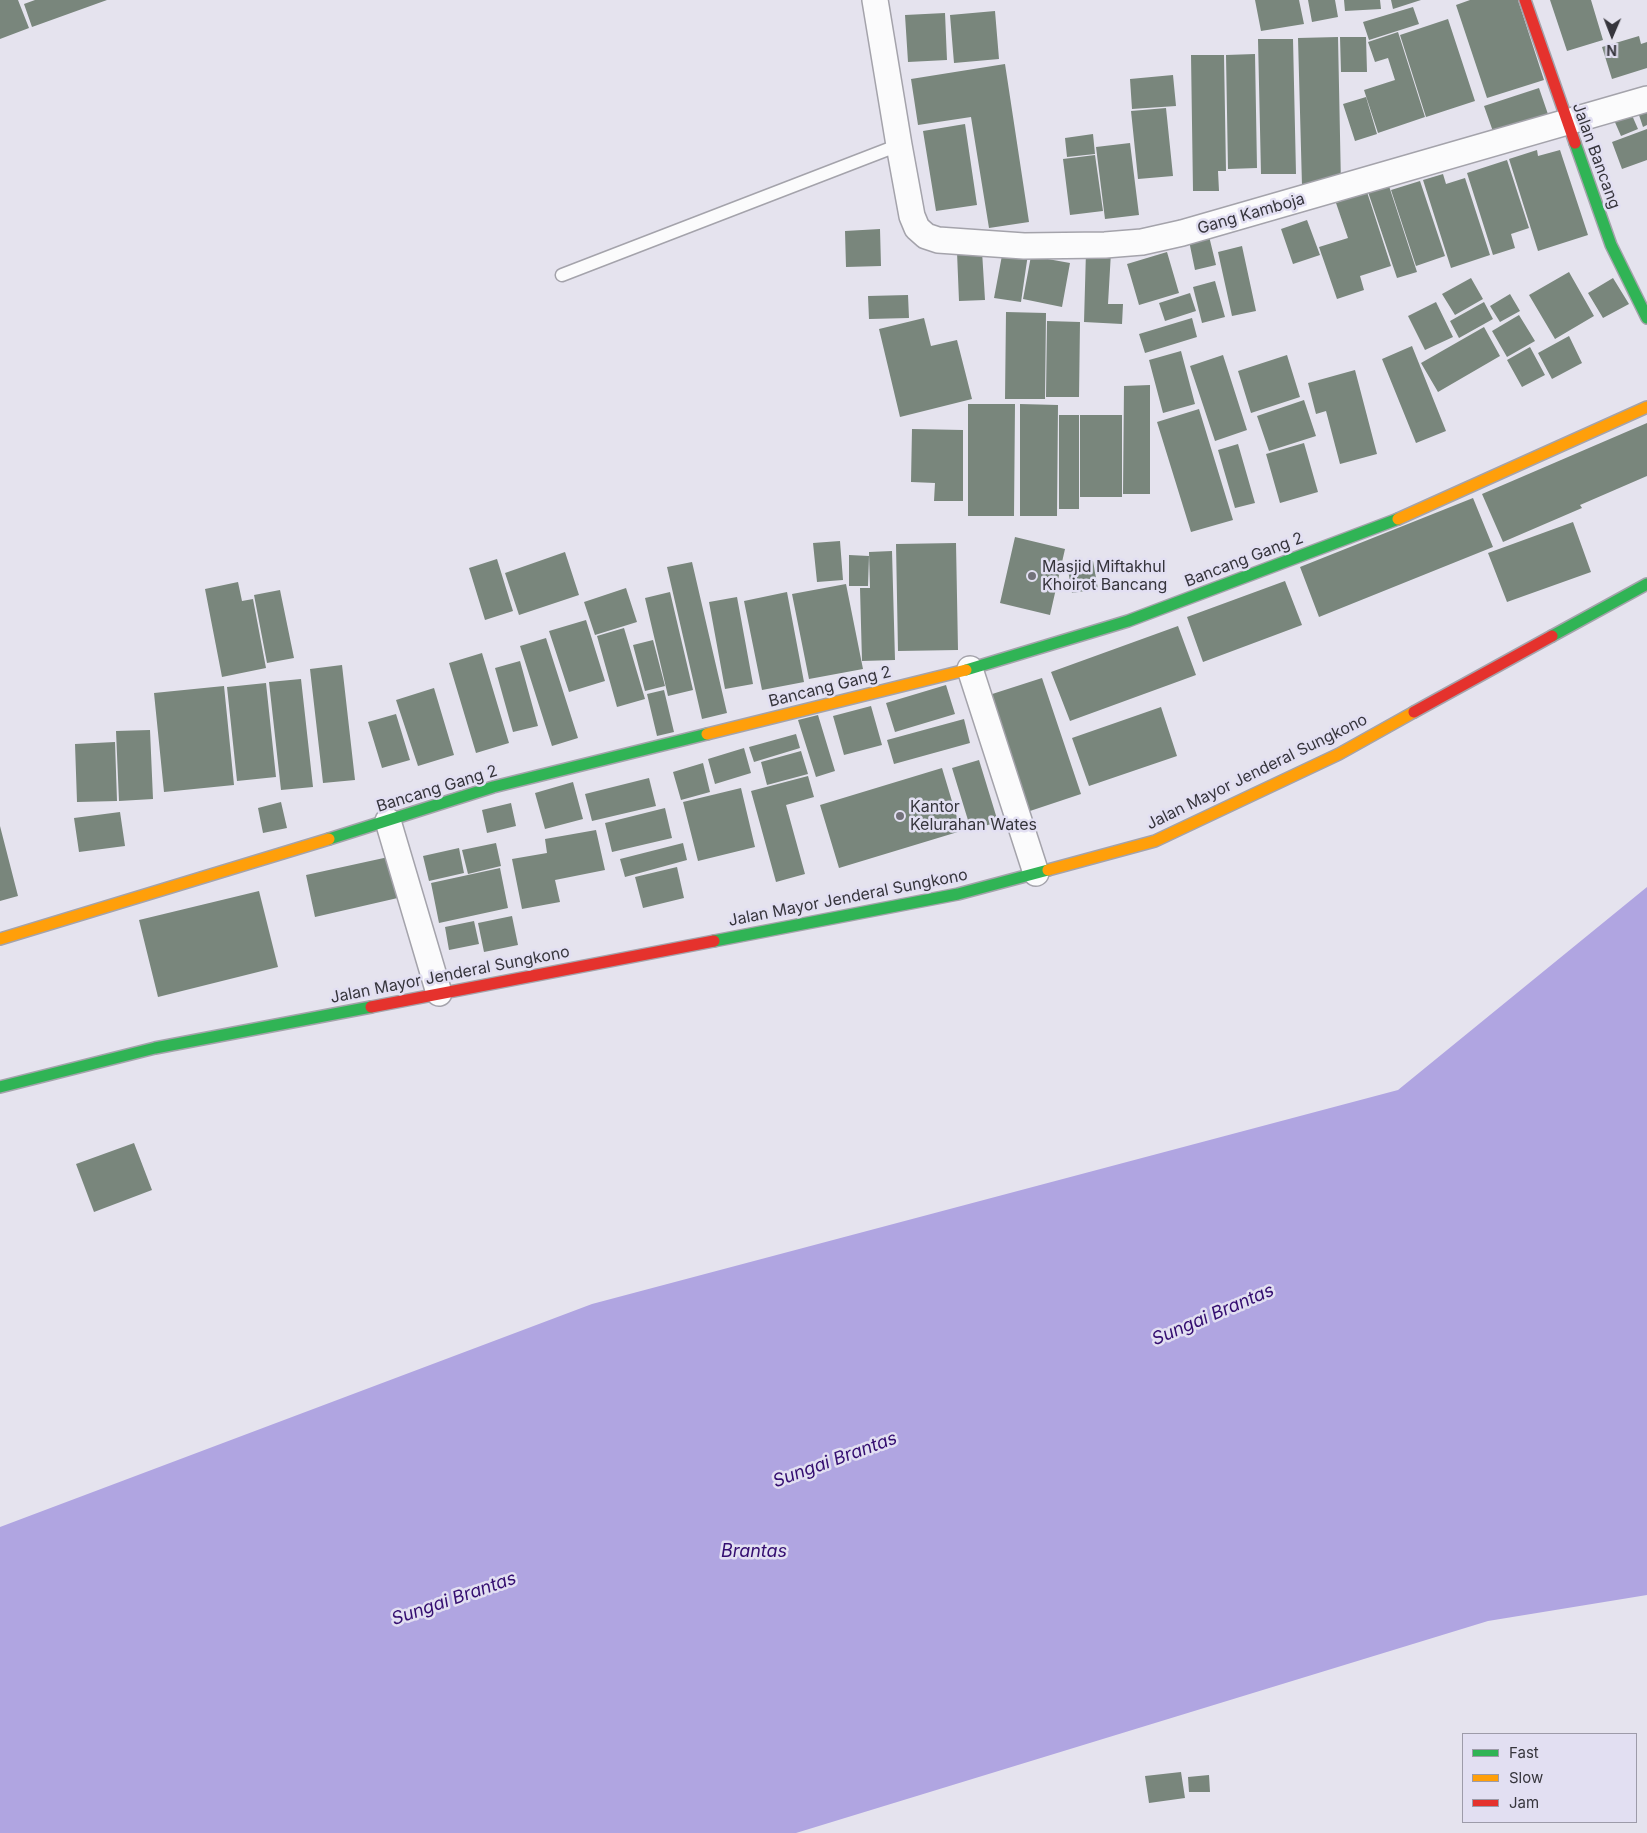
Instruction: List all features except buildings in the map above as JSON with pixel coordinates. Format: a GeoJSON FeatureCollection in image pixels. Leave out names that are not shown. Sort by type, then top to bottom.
{"type":"FeatureCollection","features":[{"type":"Feature","properties":{"kind":"street"},"geometry":{"type":"LineString","coordinates":[[875,0],[899,146]]}},
{"type":"Feature","properties":{"kind":"street","name":"Jalan Bancang"},"geometry":{"type":"LineString","coordinates":[[1525,0],[1611,245],[1647,318]]}},
{"type":"Feature","properties":{"kind":"street","name":"Gang Kamboja"},"geometry":{"type":"LineString","coordinates":[[899,146],[912,216],[918,228],[926,236],[938,240],[1024,246],[1105,245],[1142,242],[1182,233],[1647,99]]}},
{"type":"Feature","properties":{"kind":"street","name":"Bancang Gang 2"},"geometry":{"type":"LineString","coordinates":[[0,939],[388,821],[493,787],[970,669],[1128,621],[1416,512],[1647,407]]}},
{"type":"Feature","properties":{"kind":"street","name":"Jalan Mayor Jenderal Sungkono"},"geometry":{"type":"LineString","coordinates":[[0,1087],[155,1048],[958,894],[1155,841],[1339,754],[1647,584]]}},
{"type":"Feature","properties":{"kind":"street"},"geometry":{"type":"LineString","coordinates":[[970,669],[1036,873]]}},
{"type":"Feature","properties":{"kind":"street"},"geometry":{"type":"LineString","coordinates":[[388,821],[439,993]]}},
{"type":"Feature","properties":{"kind":"lane"},"geometry":{"type":"LineString","coordinates":[[562,275],[899,146]]}},
{"type":"Feature","properties":{"kind":"water","name":"Brantas"},"geometry":{"type":"Polygon","coordinates":[[[1647,887],[1647,1595],[1488,1621],[796,1833],[0,1833],[0,1527],[592,1304],[1398,1090],[1647,887]]]}},
{"type":"Feature","properties":{"kind":"traffic: fast"},"geometry":{"type":"LineString","coordinates":[[1575,143],[1611,245],[1647,318]]}},
{"type":"Feature","properties":{"kind":"traffic: fast"},"geometry":{"type":"LineString","coordinates":[[966,670],[1128,621],[1398,519]]}},
{"type":"Feature","properties":{"kind":"traffic: fast"},"geometry":{"type":"LineString","coordinates":[[1552,636],[1647,584]]}},
{"type":"Feature","properties":{"kind":"traffic: fast"},"geometry":{"type":"LineString","coordinates":[[329,839],[493,787],[707,734]]}},
{"type":"Feature","properties":{"kind":"traffic: fast"},"geometry":{"type":"LineString","coordinates":[[714,941],[958,894],[1048,870]]}},
{"type":"Feature","properties":{"kind":"traffic: fast"},"geometry":{"type":"LineString","coordinates":[[0,1087],[155,1048],[371,1007]]}},
{"type":"Feature","properties":{"kind":"traffic: slow"},"geometry":{"type":"LineString","coordinates":[[1398,519],[1647,407]]}},
{"type":"Feature","properties":{"kind":"traffic: slow"},"geometry":{"type":"LineString","coordinates":[[707,734],[966,670]]}},
{"type":"Feature","properties":{"kind":"traffic: slow"},"geometry":{"type":"LineString","coordinates":[[1048,870],[1155,841],[1339,754],[1414,712]]}},
{"type":"Feature","properties":{"kind":"traffic: slow"},"geometry":{"type":"LineString","coordinates":[[0,939],[329,839]]}},
{"type":"Feature","properties":{"kind":"traffic: jam"},"geometry":{"type":"LineString","coordinates":[[1525,0],[1575,143]]}},
{"type":"Feature","properties":{"kind":"traffic: jam"},"geometry":{"type":"LineString","coordinates":[[1414,712],[1552,636]]}},
{"type":"Feature","properties":{"kind":"traffic: jam"},"geometry":{"type":"LineString","coordinates":[[371,1007],[714,941]]}},
{"type":"Feature","properties":{"kind":"place","name":"Masjid Miftakhul Khoirot Bancang"},"geometry":{"type":"Point","coordinates":[1032,576]}},
{"type":"Feature","properties":{"kind":"place","name":"Kantor Kelurahan Wates"},"geometry":{"type":"Point","coordinates":[900,816]}},
{"type":"Feature","properties":{"kind":"water label","name":"Sungai Brantas"},"geometry":{"type":"Point","coordinates":[1213,1315]}},
{"type":"Feature","properties":{"kind":"water label","name":"Sungai Brantas"},"geometry":{"type":"Point","coordinates":[835,1460]}},
{"type":"Feature","properties":{"kind":"water label","name":"Sungai Brantas"},"geometry":{"type":"Point","coordinates":[454,1599]}}]}
